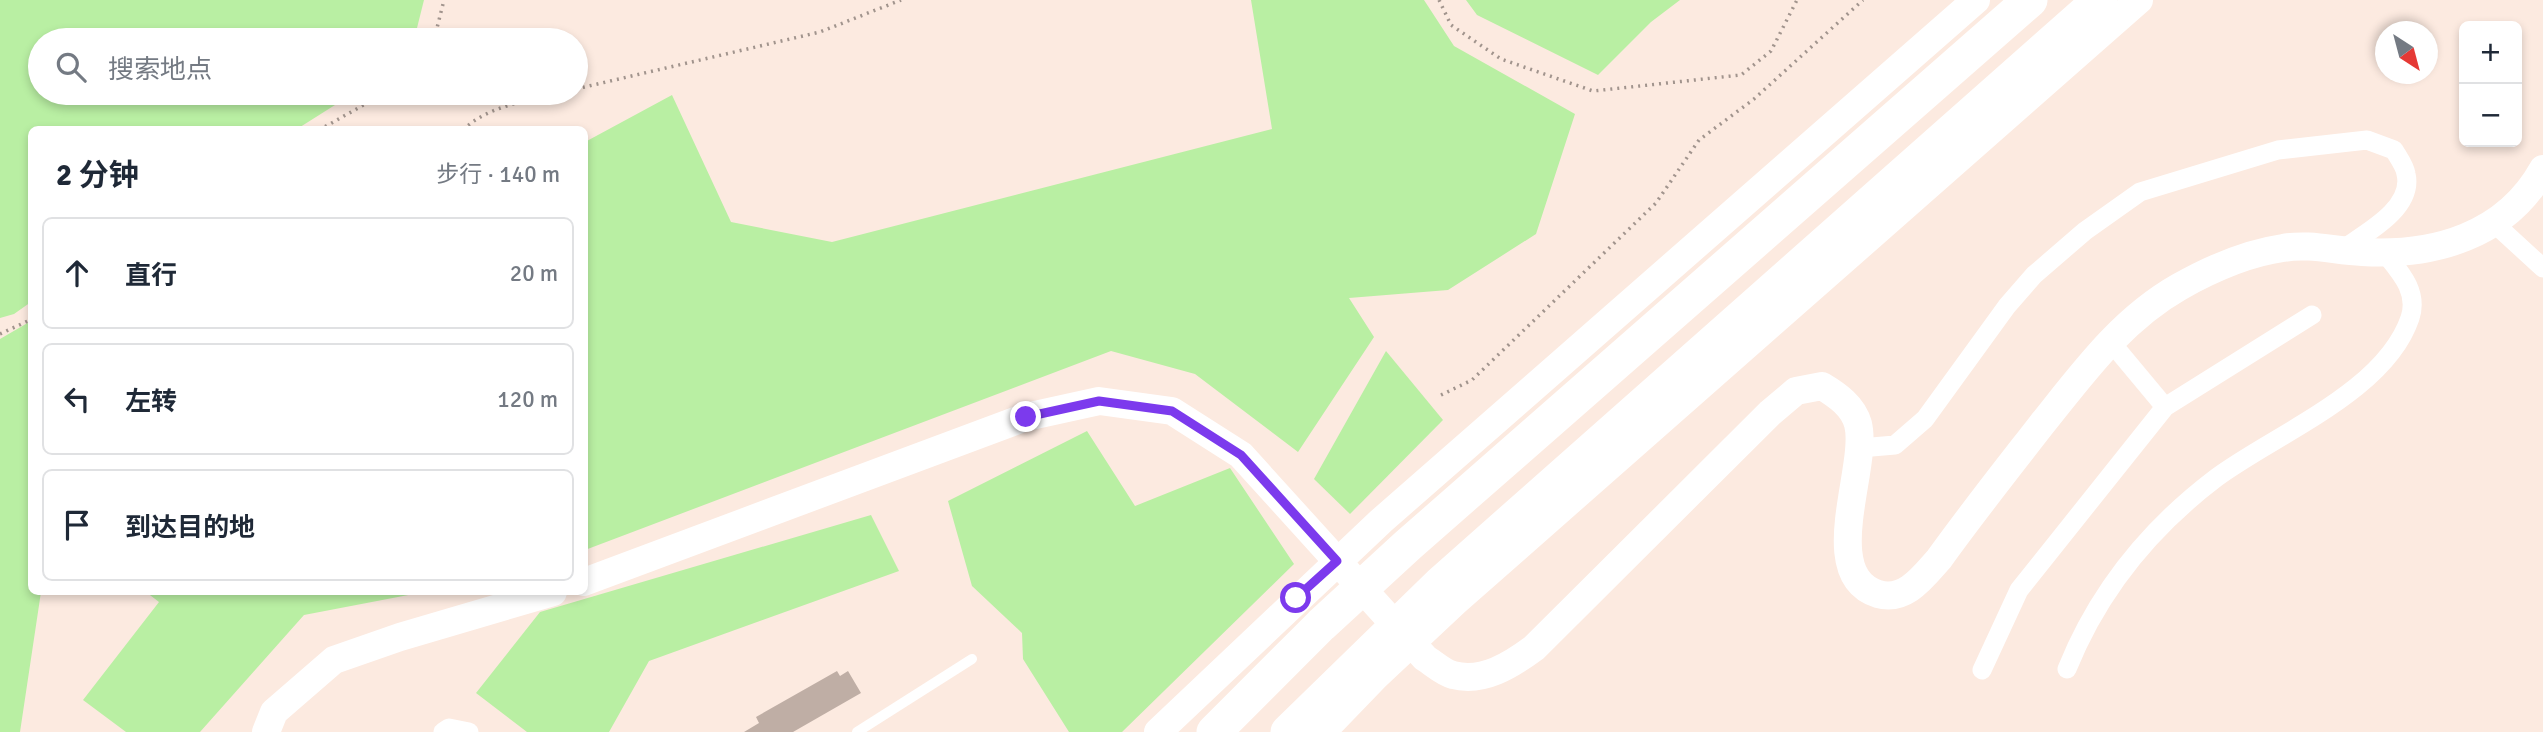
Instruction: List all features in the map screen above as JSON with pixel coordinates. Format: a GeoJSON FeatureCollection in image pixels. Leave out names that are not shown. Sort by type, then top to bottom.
{"type":"FeatureCollection","features":[{"type":"Feature","properties":{"kind":"highway"},"geometry":{"type":"LineString","coordinates":[[1213,732],[1361,588],[2030,0]]}},
{"type":"Feature","properties":{"kind":"highway"},"geometry":{"type":"LineString","coordinates":[[1288,732],[1404,635],[1472,555],[2101,0]]}},
{"type":"Feature","properties":{"kind":"street"},"geometry":{"type":"LineString","coordinates":[[1158,732],[1337,561],[1976,0]]}},
{"type":"Feature","properties":{"kind":"street"},"geometry":{"type":"LineString","coordinates":[[1322,732],[1404,635],[2138,0]]}},
{"type":"Feature","properties":{"kind":"street"},"geometry":{"type":"LineString","coordinates":[[1860,448],[1895,445],[1925,419],[2007,306],[2034,275],[2085,231],[2140,192],[2278,150],[2367,140],[2394,150],[2407,175],[2402,202],[2377,225],[2343,249]]}},
{"type":"Feature","properties":{"kind":"street"},"geometry":{"type":"LineString","coordinates":[[588,581],[1026,417],[1099,401],[1172,411],[1241,455],[1425,658],[1452,675],[1478,676],[1509,666],[1534,648],[1739,443],[1796,391],[1822,386],[1842,398],[1858,422],[1860,448],[1851,494],[1847,548],[1850,564],[1855,577],[1873,592],[1896,595],[1920,581],[1933,566],[2092,361],[2110,341],[2162,297],[2215,269],[2283,248],[2384,252],[2436,247],[2495,224],[2532,199],[2543,169]]}},
{"type":"Feature","properties":{"kind":"street"},"geometry":{"type":"LineString","coordinates":[[2495,224],[2543,268]]}},
{"type":"Feature","properties":{"kind":"street"},"geometry":{"type":"LineString","coordinates":[[2067,669],[2082,630],[2138,550],[2215,479],[2340,397],[2382,364],[2405,328],[2412,304],[2406,280],[2384,252]]}},
{"type":"Feature","properties":{"kind":"street"},"geometry":{"type":"LineString","coordinates":[[1982,670],[2019,590],[2165,407],[2312,315]]}},
{"type":"Feature","properties":{"kind":"street"},"geometry":{"type":"LineString","coordinates":[[2110,341],[2165,407]]}},
{"type":"Feature","properties":{"kind":"street"},"geometry":{"type":"LineString","coordinates":[[266,732],[274,712],[334,660],[400,637],[544,595]]}},
{"type":"Feature","properties":{"kind":"street"},"geometry":{"type":"LineString","coordinates":[[443,732],[449,728],[469,732]]}},
{"type":"Feature","properties":{"kind":"lane"},"geometry":{"type":"LineString","coordinates":[[857,732],[972,659]]}},
{"type":"Feature","properties":{"kind":"path"},"geometry":{"type":"LineString","coordinates":[[437,28],[444,0]]}},
{"type":"Feature","properties":{"kind":"path"},"geometry":{"type":"LineString","coordinates":[[588,86],[820,32],[901,0]]}},
{"type":"Feature","properties":{"kind":"path"},"geometry":{"type":"LineString","coordinates":[[1439,0],[1451,25],[1501,59],[1593,91],[1741,75],[1771,51],[1797,0]]}},
{"type":"Feature","properties":{"kind":"path"},"geometry":{"type":"LineString","coordinates":[[1441,396],[1472,380],[1656,203],[1699,140],[1754,99],[1863,0]]}},
{"type":"Feature","properties":{"kind":"path"},"geometry":{"type":"LineString","coordinates":[[326,126],[364,105]]}},
{"type":"Feature","properties":{"kind":"path"},"geometry":{"type":"LineString","coordinates":[[471,126],[512,105]]}},
{"type":"Feature","properties":{"kind":"path"},"geometry":{"type":"LineString","coordinates":[[0,334],[28,321]]}},
{"type":"Feature","properties":{"kind":"green space"},"geometry":{"type":"Polygon","coordinates":[[[0,0],[424,0],[417,28],[28,28],[28,105],[335,105],[302,126],[28,126],[28,304],[14,314],[0,318],[0,0]]]}},
{"type":"Feature","properties":{"kind":"green space"},"geometry":{"type":"Polygon","coordinates":[[[1251,0],[1424,0],[1454,46],[1575,114],[1536,234],[1448,290],[1349,298],[1374,337],[1298,452],[1195,374],[1111,351],[588,549],[588,140],[672,95],[731,222],[832,242],[1272,129],[1251,0]]]}},
{"type":"Feature","properties":{"kind":"green space"},"geometry":{"type":"Polygon","coordinates":[[[1466,0],[1680,0],[1651,22],[1598,75],[1477,15],[1466,0]]]}},
{"type":"Feature","properties":{"kind":"green space"},"geometry":{"type":"Polygon","coordinates":[[[28,323],[28,595],[41,595],[20,732],[0,732],[0,339],[28,323]]]}},
{"type":"Feature","properties":{"kind":"green space"},"geometry":{"type":"Polygon","coordinates":[[[1386,351],[1443,420],[1350,514],[1314,479],[1386,351]]]}},
{"type":"Feature","properties":{"kind":"green space"},"geometry":{"type":"Polygon","coordinates":[[[1087,431],[1135,506],[1230,468],[1294,564],[1122,732],[1069,732],[1023,659],[1022,633],[972,586],[948,501],[1087,431]]]}},
{"type":"Feature","properties":{"kind":"green space"},"geometry":{"type":"Polygon","coordinates":[[[871,515],[899,571],[649,661],[609,732],[527,732],[476,693],[540,612],[871,515]]]}},
{"type":"Feature","properties":{"kind":"green space"},"geometry":{"type":"Polygon","coordinates":[[[150,595],[408,595],[304,615],[200,732],[126,732],[83,700],[159,602],[150,595]]]}},
{"type":"Feature","properties":{"kind":"building"},"geometry":{"type":"Polygon","coordinates":[[[837,671],[840,676],[848,671],[861,693],[793,732],[744,732],[759,723],[756,717],[837,671]]]}},
{"type":"Feature","properties":{"kind":"route"},"geometry":{"type":"LineString","coordinates":[[1026,417],[1099,401],[1172,411],[1241,455],[1337,561],[1296,598]]}}]}
